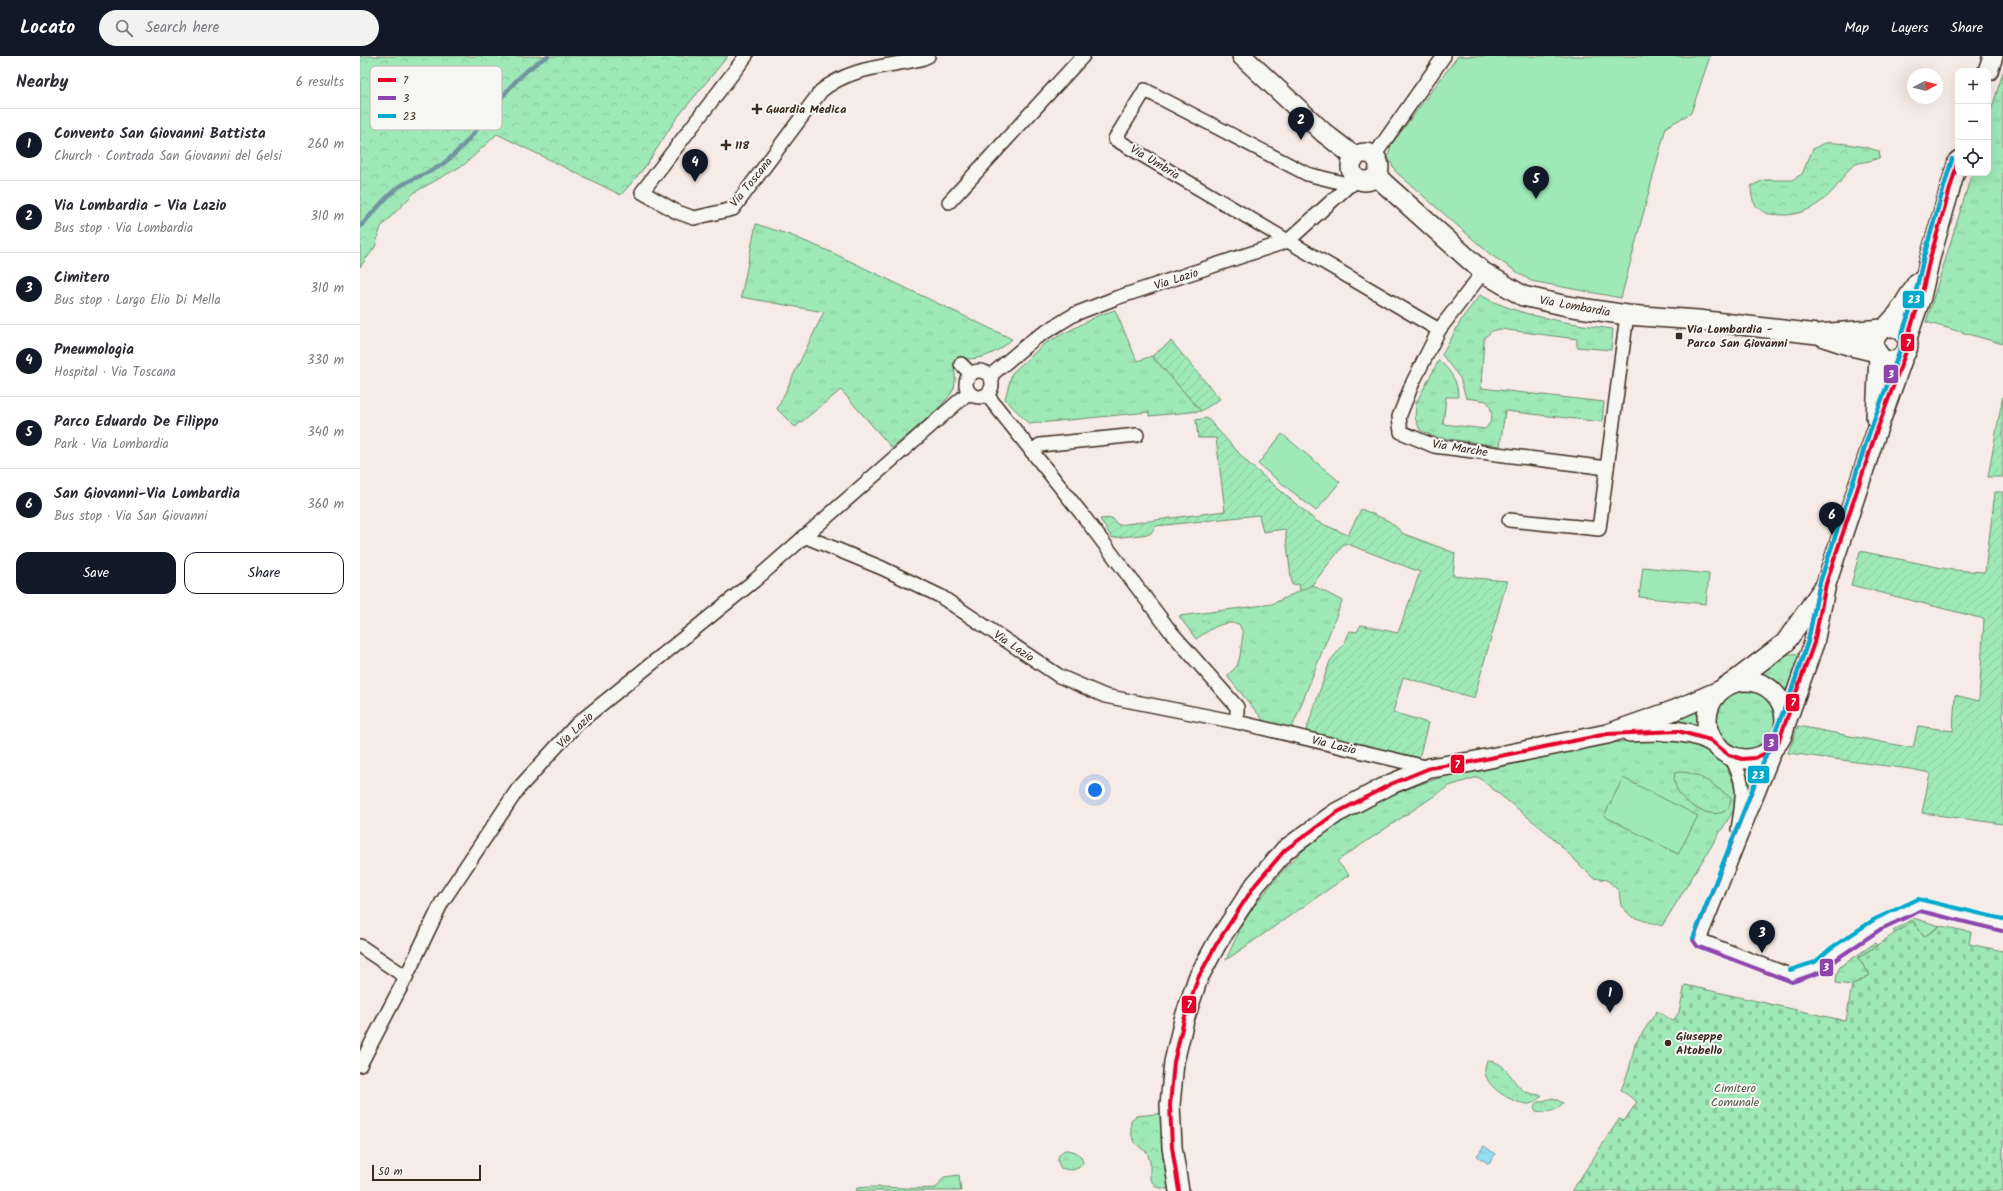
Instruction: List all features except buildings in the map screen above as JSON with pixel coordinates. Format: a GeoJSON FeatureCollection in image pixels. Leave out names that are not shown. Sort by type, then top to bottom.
{"type":"FeatureCollection","features":[{"type":"Feature","properties":{"kind":"main road"},"geometry":{"type":"LineString","coordinates":[[1242,56],[1324,132],[1355,157]]}},
{"type":"Feature","properties":{"kind":"main road"},"geometry":{"type":"LineString","coordinates":[[1989,68],[1993,56]]}},
{"type":"Feature","properties":{"kind":"main road"},"geometry":{"type":"LineString","coordinates":[[1364,152],[1374,156],[1379,165],[1376,176],[1367,180],[1354,182],[1351,168],[1355,157],[1364,152]]}},
{"type":"Feature","properties":{"kind":"main road"},"geometry":{"type":"LineString","coordinates":[[1607,734],[1678,731],[1710,740],[1723,751],[1742,759],[1756,758],[1768,752],[1781,736],[1812,649],[1826,584],[1876,433],[1908,346],[1907,338],[1921,297],[1930,258],[1955,171]]}},
{"type":"Feature","properties":{"kind":"main road","name":"Via Lombardia"},"geometry":{"type":"LineString","coordinates":[[1376,176],[1483,272],[1523,296],[1567,306],[1627,315],[1698,320],[1817,334],[1884,329]]}},
{"type":"Feature","properties":{"kind":"main road"},"geometry":{"type":"LineString","coordinates":[[1876,433],[1878,354],[1875,340],[1898,314],[1911,294],[1930,258]]}},
{"type":"Feature","properties":{"kind":"main road"},"geometry":{"type":"LineString","coordinates":[[1884,329],[1895,327],[1900,329],[1907,338]]}},
{"type":"Feature","properties":{"kind":"main road","name":"Via Lombardia"},"geometry":{"type":"LineString","coordinates":[[1817,334],[1878,354]]}},
{"type":"Feature","properties":{"kind":"main road"},"geometry":{"type":"LineString","coordinates":[[1878,354],[1883,358],[1893,361],[1903,357]]}},
{"type":"Feature","properties":{"kind":"main road"},"geometry":{"type":"LineString","coordinates":[[1723,751],[1710,736],[1707,724],[1708,711],[1712,699],[1726,686],[1785,643],[1826,584]]}},
{"type":"Feature","properties":{"kind":"main road"},"geometry":{"type":"LineString","coordinates":[[1775,650],[1812,649]]}},
{"type":"Feature","properties":{"kind":"main road"},"geometry":{"type":"LineString","coordinates":[[1179,1191],[1172,1147],[1170,1105],[1174,1062],[1184,1020],[1198,978],[1217,943],[1255,885],[1285,850],[1336,813],[1391,784],[1430,768],[1471,762],[1607,734],[1675,710],[1726,686],[1746,681],[1760,683],[1772,690],[1780,701],[1785,714],[1781,736]]}},
{"type":"Feature","properties":{"kind":"street","name":"Via Toscana"},"geometry":{"type":"LineString","coordinates":[[746,56],[642,192],[677,212],[694,218],[733,209],[821,91],[834,80],[847,75],[921,59],[928,56]]}},
{"type":"Feature","properties":{"kind":"street"},"geometry":{"type":"LineString","coordinates":[[949,202],[1083,56]]}},
{"type":"Feature","properties":{"kind":"street"},"geometry":{"type":"LineString","coordinates":[[1374,156],[1444,56]]}},
{"type":"Feature","properties":{"kind":"street","name":"Via Umbria"},"geometry":{"type":"LineString","coordinates":[[1354,182],[1307,174],[1145,90],[1115,139],[1439,330]]}},
{"type":"Feature","properties":{"kind":"street","name":"Via Lazio"},"geometry":{"type":"LineString","coordinates":[[990,376],[1034,339],[1075,314],[1116,298],[1288,241],[1354,182]]}},
{"type":"Feature","properties":{"kind":"street","name":"Via Marche"},"geometry":{"type":"LineString","coordinates":[[1483,272],[1439,330],[1413,382],[1399,417],[1400,432],[1434,446],[1607,468]]}},
{"type":"Feature","properties":{"kind":"street"},"geometry":{"type":"LineString","coordinates":[[1509,520],[1599,529],[1627,315]]}},
{"type":"Feature","properties":{"kind":"street"},"geometry":{"type":"LineString","coordinates":[[961,364],[971,374]]}},
{"type":"Feature","properties":{"kind":"street"},"geometry":{"type":"LineString","coordinates":[[979,371],[990,376],[992,380],[992,389],[987,395],[975,398],[968,393],[966,389],[966,380],[971,374],[979,371]]}},
{"type":"Feature","properties":{"kind":"street","name":"Via Lazio"},"geometry":{"type":"LineString","coordinates":[[360,1065],[406,977],[442,902],[518,789],[577,724],[754,581],[968,393]]}},
{"type":"Feature","properties":{"kind":"street"},"geometry":{"type":"LineString","coordinates":[[987,395],[1171,632],[1237,707],[1237,722]]}},
{"type":"Feature","properties":{"kind":"street"},"geometry":{"type":"LineString","coordinates":[[1032,452],[1040,445],[1136,435]]}},
{"type":"Feature","properties":{"kind":"street","name":"Via Lazio"},"geometry":{"type":"LineString","coordinates":[[804,536],[882,568],[940,596],[1059,676],[1105,696],[1237,722],[1430,768]]}},
{"type":"Feature","properties":{"kind":"street"},"geometry":{"type":"LineString","coordinates":[[1781,736],[1699,940],[1792,976],[1818,967],[1834,952],[1878,924],[1919,905],[2003,925]]}},
{"type":"Feature","properties":{"kind":"street"},"geometry":{"type":"LineString","coordinates":[[1723,751],[1740,774],[1742,790],[1742,805],[1733,854]]}},
{"type":"Feature","properties":{"kind":"street"},"geometry":{"type":"LineString","coordinates":[[360,946],[406,977]]}},
{"type":"Feature","properties":{"kind":"green space"},"geometry":{"type":"Polygon","coordinates":[[[360,56],[728,56],[676,119],[645,167],[621,195],[497,134],[465,164],[415,192],[381,227],[375,247],[360,267],[360,56]]]}},
{"type":"Feature","properties":{"kind":"green space"},"geometry":{"type":"Polygon","coordinates":[[[1458,56],[1710,56],[1691,113],[1666,127],[1621,298],[1531,281],[1491,255],[1396,172],[1388,157],[1391,145],[1458,56]]]}},
{"type":"Feature","properties":{"kind":"green space"},"geometry":{"type":"Polygon","coordinates":[[[2003,72],[2003,344],[1926,322],[1971,176],[1991,176],[1991,111],[2003,72]]]}},
{"type":"Feature","properties":{"kind":"green space"},"geometry":{"type":"Polygon","coordinates":[[[1824,143],[1845,144],[1872,149],[1879,151],[1880,157],[1854,165],[1849,169],[1826,198],[1805,211],[1789,215],[1768,214],[1756,206],[1752,195],[1751,186],[1764,180],[1792,180],[1802,174],[1813,149],[1824,143]]]}},
{"type":"Feature","properties":{"kind":"green space"},"geometry":{"type":"Polygon","coordinates":[[[756,224],[790,235],[831,252],[1012,339],[1007,344],[989,355],[962,359],[954,366],[954,388],[944,402],[892,448],[841,390],[795,427],[777,409],[824,312],[741,297],[756,224]]]}},
{"type":"Feature","properties":{"kind":"green space"},"geometry":{"type":"Polygon","coordinates":[[[1480,295],[1496,303],[1528,314],[1613,329],[1611,350],[1577,347],[1577,339],[1500,329],[1492,331],[1484,338],[1481,388],[1604,402],[1602,422],[1505,411],[1500,446],[1435,437],[1420,430],[1415,418],[1416,403],[1439,360],[1453,376],[1458,391],[1458,397],[1446,397],[1443,424],[1485,429],[1490,422],[1492,415],[1487,401],[1466,398],[1460,378],[1442,355],[1463,317],[1480,295]]]}},
{"type":"Feature","properties":{"kind":"green space"},"geometry":{"type":"Polygon","coordinates":[[[1115,310],[1137,361],[1152,356],[1201,411],[1149,416],[1149,412],[1029,424],[1005,399],[1012,373],[1044,344],[1099,315],[1115,310]]]}},
{"type":"Feature","properties":{"kind":"green space"},"geometry":{"type":"Polygon","coordinates":[[[1171,341],[1220,399],[1201,411],[1152,356],[1171,341]]]}},
{"type":"Feature","properties":{"kind":"green space"},"geometry":{"type":"Polygon","coordinates":[[[2003,395],[2003,477],[1988,477],[2003,395]]]}},
{"type":"Feature","properties":{"kind":"green space"},"geometry":{"type":"Polygon","coordinates":[[[1207,418],[1248,463],[1316,521],[1348,535],[1361,509],[1389,521],[1404,534],[1455,553],[1453,576],[1507,581],[1474,698],[1403,677],[1393,712],[1428,723],[1419,758],[1306,731],[1330,661],[1344,644],[1350,631],[1357,632],[1361,625],[1398,633],[1420,572],[1345,543],[1312,585],[1300,591],[1299,584],[1292,585],[1285,529],[1263,532],[1259,515],[1156,526],[1150,534],[1112,538],[1100,519],[1112,518],[1118,525],[1225,511],[1216,438],[1198,438],[1196,420],[1207,418]]]}},
{"type":"Feature","properties":{"kind":"green space"},"geometry":{"type":"Polygon","coordinates":[[[1282,434],[1340,482],[1316,511],[1258,464],[1282,434]]]}},
{"type":"Feature","properties":{"kind":"green space"},"geometry":{"type":"Polygon","coordinates":[[[1995,492],[2003,492],[2003,824],[1922,813],[1930,773],[1788,753],[1798,726],[1913,748],[1918,726],[1953,731],[1955,695],[1979,701],[1984,619],[1851,585],[1860,551],[1952,570],[1985,572],[1995,492]]]}},
{"type":"Feature","properties":{"kind":"green space"},"geometry":{"type":"Polygon","coordinates":[[[1643,567],[1709,574],[1706,604],[1639,597],[1643,567]]]}},
{"type":"Feature","properties":{"kind":"green space"},"geometry":{"type":"Polygon","coordinates":[[[1312,585],[1342,601],[1292,728],[1264,721],[1227,676],[1237,666],[1240,656],[1243,633],[1239,624],[1227,623],[1221,625],[1211,629],[1196,639],[1179,616],[1272,604],[1312,585]]]}},
{"type":"Feature","properties":{"kind":"green space"},"geometry":{"type":"Polygon","coordinates":[[[1803,653],[1787,706],[1779,691],[1767,682],[1756,677],[1782,655],[1803,653]]]}},
{"type":"Feature","properties":{"kind":"green space"},"geometry":{"type":"Polygon","coordinates":[[[1745,689],[1762,694],[1767,698],[1771,703],[1776,720],[1771,737],[1767,742],[1762,746],[1745,751],[1728,746],[1723,742],[1719,737],[1714,720],[1719,703],[1723,698],[1728,694],[1745,689]]]}},
{"type":"Feature","properties":{"kind":"green space"},"geometry":{"type":"Polygon","coordinates":[[[1703,705],[1701,719],[1704,730],[1684,723],[1670,721],[1703,705]]]}},
{"type":"Feature","properties":{"kind":"green space"},"geometry":{"type":"Polygon","coordinates":[[[1646,738],[1691,742],[1708,749],[1726,766],[1736,788],[1735,808],[1662,926],[1632,917],[1621,906],[1619,891],[1607,880],[1593,878],[1550,835],[1478,777],[1449,786],[1337,861],[1349,875],[1226,960],[1246,919],[1267,890],[1295,859],[1325,833],[1357,812],[1392,795],[1428,782],[1466,771],[1505,762],[1646,738]]]}},
{"type":"Feature","properties":{"kind":"green space"},"geometry":{"type":"Polygon","coordinates":[[[1763,764],[1748,802],[1743,766],[1763,764]]]}},
{"type":"Feature","properties":{"kind":"green space"},"geometry":{"type":"Polygon","coordinates":[[[1680,772],[1701,777],[1731,798],[1728,808],[1721,813],[1711,813],[1700,810],[1689,803],[1680,795],[1675,784],[1675,773],[1680,772]]]}},
{"type":"Feature","properties":{"kind":"green space"},"geometry":{"type":"Polygon","coordinates":[[[1623,778],[1698,816],[1678,854],[1604,816],[1623,778]]]}},
{"type":"Feature","properties":{"kind":"green space"},"geometry":{"type":"Polygon","coordinates":[[[1913,918],[1940,926],[1924,937],[1913,921],[1895,933],[1893,931],[1913,918]]]}},
{"type":"Feature","properties":{"kind":"green space","name":"Cimitero Comunale"},"geometry":{"type":"Polygon","coordinates":[[[1913,921],[1924,937],[1940,926],[1971,932],[1969,944],[2003,951],[2003,1191],[1572,1191],[1619,1119],[1624,1121],[1637,1102],[1621,1090],[1629,1070],[1635,1044],[1657,1011],[1673,1021],[1679,1012],[1685,985],[1846,1021],[1852,985],[1870,975],[1858,958],[1913,921]]]}},
{"type":"Feature","properties":{"kind":"green space"},"geometry":{"type":"Polygon","coordinates":[[[1875,943],[1877,945],[1858,958],[1870,975],[1852,985],[1836,983],[1837,973],[1840,967],[1875,943]]]}},
{"type":"Feature","properties":{"kind":"green space"},"geometry":{"type":"Polygon","coordinates":[[[1488,1061],[1495,1062],[1505,1069],[1517,1084],[1526,1092],[1542,1095],[1535,1102],[1529,1104],[1521,1103],[1504,1096],[1496,1090],[1486,1076],[1485,1069],[1488,1061]]]}},
{"type":"Feature","properties":{"kind":"green space"},"geometry":{"type":"Polygon","coordinates":[[[1553,1098],[1563,1103],[1551,1111],[1536,1111],[1534,1107],[1538,1102],[1553,1098]]]}},
{"type":"Feature","properties":{"kind":"green space"},"geometry":{"type":"Polygon","coordinates":[[[1166,1113],[1174,1185],[1166,1189],[1156,1187],[1150,1179],[1150,1162],[1147,1152],[1142,1149],[1133,1139],[1131,1120],[1136,1116],[1166,1113]]]}},
{"type":"Feature","properties":{"kind":"green space"},"geometry":{"type":"Polygon","coordinates":[[[1065,1150],[1072,1151],[1080,1155],[1083,1164],[1073,1170],[1061,1168],[1058,1163],[1058,1158],[1065,1150]]]}},
{"type":"Feature","properties":{"kind":"green space"},"geometry":{"type":"Polygon","coordinates":[[[959,1175],[961,1191],[856,1191],[857,1188],[867,1187],[936,1188],[944,1177],[959,1175]]]}},
{"type":"Feature","properties":{"kind":"water"},"geometry":{"type":"Polygon","coordinates":[[[1484,1146],[1495,1154],[1489,1164],[1477,1156],[1484,1146]]]}},
{"type":"Feature","properties":{"kind":"waterway"},"geometry":{"type":"LineString","coordinates":[[502,97],[519,78],[548,56]]}},
{"type":"Feature","properties":{"kind":"waterway"},"geometry":{"type":"LineString","coordinates":[[360,227],[382,202],[396,189],[444,163],[476,130]]}},
{"type":"Feature","properties":{"kind":"transit line","name":"3"},"geometry":{"type":"LineString","coordinates":[[1952,159],[1924,256],[1915,295],[1901,337],[1902,345],[1870,431],[1820,582],[1808,641],[1791,692],[1693,940],[1697,946],[1792,982],[1821,972],[1838,958],[1881,929],[1920,911],[2002,931]]}},
{"type":"Feature","properties":{"kind":"transit line","name":"23"},"geometry":{"type":"LineString","coordinates":[[1693,938],[1791,692],[1808,641],[1820,582],[1870,431],[1902,345],[1901,337],[1915,295],[1924,256],[1952,159]]}},
{"type":"Feature","properties":{"kind":"transit line","name":"7"},"geometry":{"type":"LineString","coordinates":[[1179,1191],[1172,1147],[1170,1105],[1174,1062],[1184,1020],[1198,978],[1217,943],[1255,885],[1285,850],[1336,813],[1391,784],[1430,768],[1471,762],[1607,734],[1678,731],[1710,740],[1729,755],[1742,759],[1755,758],[1768,752],[1778,743],[1814,643],[1826,584],[1876,433],[1908,346],[1907,338],[1921,297],[1930,258],[1955,171]]}},
{"type":"Feature","properties":{"kind":"transit line","name":"23"},"geometry":{"type":"LineString","coordinates":[[1790,970],[1815,962],[1831,948],[1875,919],[1918,899],[2003,919]]}},
{"type":"Feature","properties":{"kind":"place","name":"Guardia Medica"},"geometry":{"type":"Point","coordinates":[757,109]}},
{"type":"Feature","properties":{"kind":"place","name":"Via Lombardia - Via Lazio"},"geometry":{"type":"Point","coordinates":[1301,140]}},
{"type":"Feature","properties":{"kind":"place","name":"118"},"geometry":{"type":"Point","coordinates":[726,145]}},
{"type":"Feature","properties":{"kind":"place","name":"Pneumologia"},"geometry":{"type":"Point","coordinates":[695,182]}},
{"type":"Feature","properties":{"kind":"place","name":"Parco Eduardo De Filippo"},"geometry":{"type":"Point","coordinates":[1536,199]}},
{"type":"Feature","properties":{"kind":"place","name":"Via Lombardia - Parco San Giovanni"},"geometry":{"type":"Point","coordinates":[1679,336]}},
{"type":"Feature","properties":{"kind":"place","name":"San Giovanni-Via Lombardia"},"geometry":{"type":"Point","coordinates":[1832,535]}},
{"type":"Feature","properties":{"kind":"place","name":"Cimitero"},"geometry":{"type":"Point","coordinates":[1762,953]}},
{"type":"Feature","properties":{"kind":"place","name":"Convento San Giovanni Battista"},"geometry":{"type":"Point","coordinates":[1610,1013]}},
{"type":"Feature","properties":{"kind":"place","name":"Giuseppe Altobello"},"geometry":{"type":"Point","coordinates":[1668,1043]}}]}
